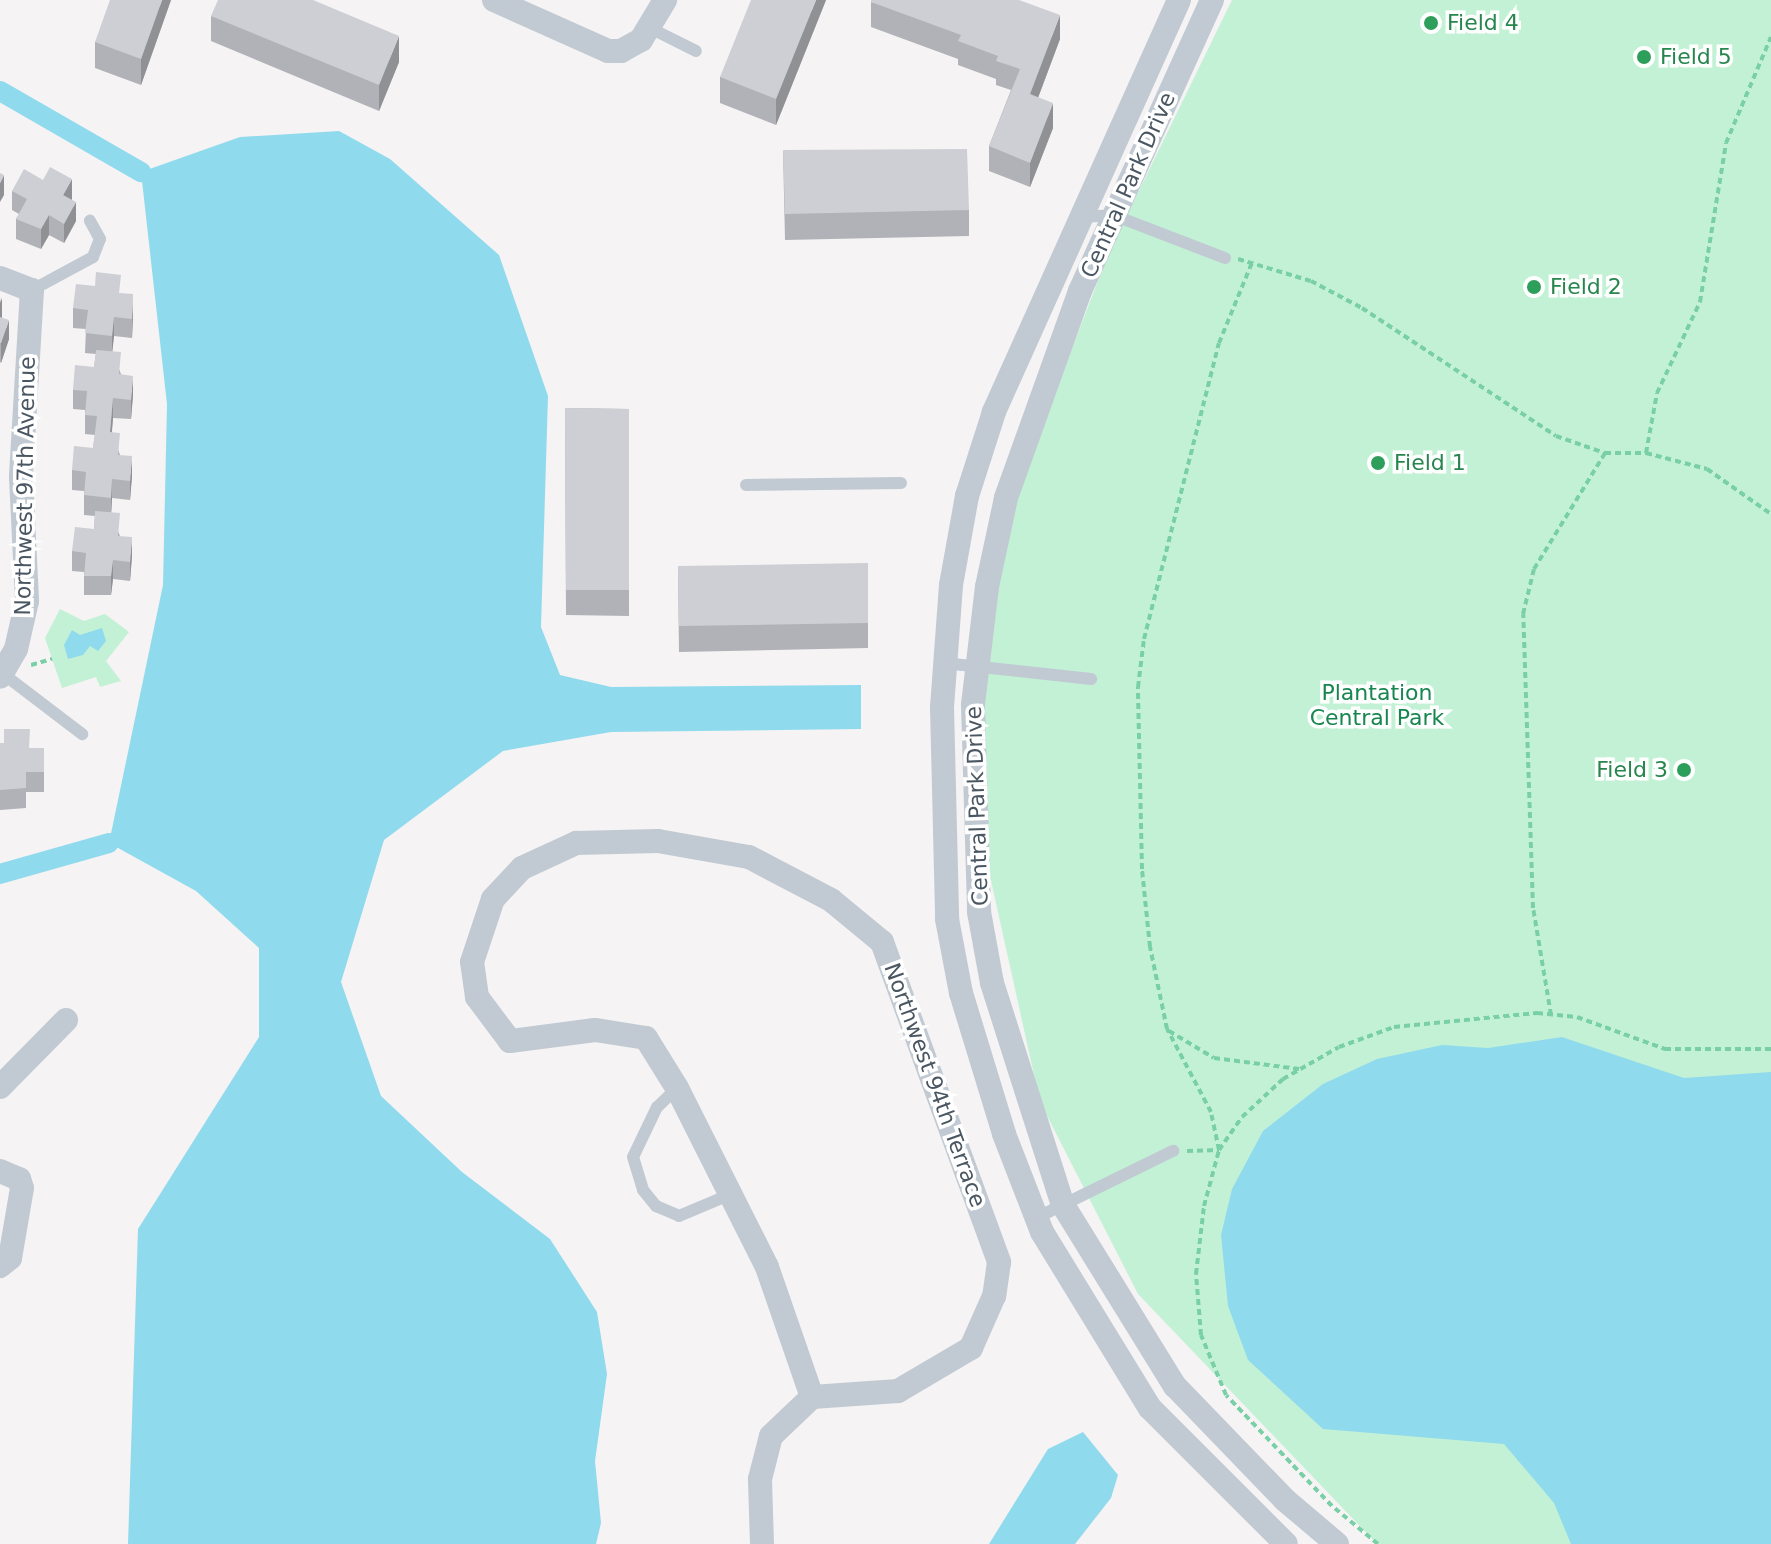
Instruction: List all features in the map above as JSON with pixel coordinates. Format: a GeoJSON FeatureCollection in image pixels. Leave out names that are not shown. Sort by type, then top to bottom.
{"type":"FeatureCollection","features":[{"type":"Feature","properties":{"kind":"street"},"geometry":{"type":"LineString","coordinates":[[494,0],[608,51],[632,46],[652,29],[665,0]]}},
{"type":"Feature","properties":{"kind":"street","name":"Central Park Drive"},"geometry":{"type":"LineString","coordinates":[[1179,0],[994,412],[967,496],[951,585],[944,663],[941,807],[947,919],[961,993],[1036,1218],[1150,1408],[1286,1544]]}},
{"type":"Feature","properties":{"kind":"street","name":"Central Park Drive"},"geometry":{"type":"LineString","coordinates":[[1212,0],[1113,215],[1006,498],[976,663],[972,803],[979,912],[992,983],[1063,1205],[1175,1386],[1285,1500],[1337,1544]]}},
{"type":"Feature","properties":{"kind":"street"},"geometry":{"type":"LineString","coordinates":[[0,278],[32,290]]}},
{"type":"Feature","properties":{"kind":"street","name":"Northwest 97th Avenue"},"geometry":{"type":"LineString","coordinates":[[1,675],[16,649],[27,601],[21,477],[32,290]]}},
{"type":"Feature","properties":{"kind":"street","name":"Northwest 94th Terrace"},"geometry":{"type":"LineString","coordinates":[[677,1088],[646,1038],[595,1030],[510,1041],[477,997],[472,962],[493,899],[522,868],[576,843],[658,841],[749,857],[831,900],[882,942],[999,1262],[994,1296],[971,1348],[898,1391],[812,1397]]}},
{"type":"Feature","properties":{"kind":"street"},"geometry":{"type":"LineString","coordinates":[[0,1087],[66,1020]]}},
{"type":"Feature","properties":{"kind":"street"},"geometry":{"type":"LineString","coordinates":[[677,1088],[767,1267],[812,1397],[771,1436],[760,1479],[762,1544]]}},
{"type":"Feature","properties":{"kind":"street"},"geometry":{"type":"LineString","coordinates":[[0,1171],[19,1179],[22,1188],[10,1258],[0,1266]]}},
{"type":"Feature","properties":{"kind":"lane"},"geometry":{"type":"LineString","coordinates":[[652,29],[696,51]]}},
{"type":"Feature","properties":{"kind":"lane"},"geometry":{"type":"LineString","coordinates":[[1079,217],[1113,215],[1225,258]]}},
{"type":"Feature","properties":{"kind":"lane"},"geometry":{"type":"LineString","coordinates":[[32,290],[93,257],[100,239],[90,221]]}},
{"type":"Feature","properties":{"kind":"lane"},"geometry":{"type":"LineString","coordinates":[[746,485],[901,483]]}},
{"type":"Feature","properties":{"kind":"lane"},"geometry":{"type":"LineString","coordinates":[[944,663],[976,663],[1091,679]]}},
{"type":"Feature","properties":{"kind":"lane"},"geometry":{"type":"LineString","coordinates":[[1,675],[82,734]]}},
{"type":"Feature","properties":{"kind":"lane"},"geometry":{"type":"LineString","coordinates":[[677,1088],[657,1107],[633,1157],[643,1190],[656,1206],[679,1216],[731,1194]]}},
{"type":"Feature","properties":{"kind":"lane"},"geometry":{"type":"LineString","coordinates":[[1036,1218],[1173,1151]]}},
{"type":"Feature","properties":{"kind":"path"},"geometry":{"type":"LineString","coordinates":[[1646,453],[1657,393],[1700,302],[1726,143],[1771,37]]}},
{"type":"Feature","properties":{"kind":"path"},"geometry":{"type":"LineString","coordinates":[[1225,258],[1253,260],[1311,281],[1362,308],[1556,436],[1605,453],[1646,453],[1707,469],[1771,514]]}},
{"type":"Feature","properties":{"kind":"path"},"geometry":{"type":"LineString","coordinates":[[1219,1150],[1211,1112],[1167,1029],[1150,947],[1142,869],[1138,687],[1144,639],[1219,343],[1253,260]]}},
{"type":"Feature","properties":{"kind":"path"},"geometry":{"type":"LineString","coordinates":[[1551,1015],[1533,908],[1523,614],[1534,569],[1605,453]]}},
{"type":"Feature","properties":{"kind":"path"},"geometry":{"type":"LineString","coordinates":[[1378,1544],[1332,1506],[1226,1395],[1201,1335],[1196,1274],[1204,1206],[1219,1150],[1242,1117],[1301,1069],[1394,1027],[1476,1017],[1551,1015],[1577,1017],[1665,1049],[1771,1049]]}},
{"type":"Feature","properties":{"kind":"path"},"geometry":{"type":"LineString","coordinates":[[1167,1029],[1214,1058],[1301,1069]]}},
{"type":"Feature","properties":{"kind":"path"},"geometry":{"type":"LineString","coordinates":[[1173,1151],[1219,1150]]}},
{"type":"Feature","properties":{"kind":"green space","name":"Plantation Central Park"},"geometry":{"type":"Polygon","coordinates":[[[1232,0],[1771,0],[1771,1544],[1377,1544],[1138,1294],[1040,1102],[988,867],[982,676],[1014,498],[1110,250],[1232,0]]]}},
{"type":"Feature","properties":{"kind":"green space"},"geometry":{"type":"Polygon","coordinates":[[[60,609],[84,621],[105,614],[129,632],[106,661],[121,681],[100,687],[96,677],[62,688],[45,638],[60,609]]]}},
{"type":"Feature","properties":{"kind":"water"},"geometry":{"type":"Polygon","coordinates":[[[339,131],[390,159],[499,255],[548,396],[541,627],[560,675],[611,687],[861,685],[861,729],[611,732],[503,751],[384,840],[341,982],[381,1096],[462,1172],[550,1239],[597,1312],[607,1374],[595,1461],[601,1523],[596,1544],[128,1544],[138,1229],[259,1037],[259,948],[196,891],[109,843],[163,585],[167,404],[141,172],[240,137],[339,131]]]}},
{"type":"Feature","properties":{"kind":"water"},"geometry":{"type":"Polygon","coordinates":[[[102,628],[106,641],[98,651],[90,646],[83,655],[68,659],[64,645],[72,630],[80,635],[102,628]]]}},
{"type":"Feature","properties":{"kind":"water"},"geometry":{"type":"Polygon","coordinates":[[[1562,1037],[1684,1078],[1771,1072],[1771,1544],[1571,1544],[1554,1503],[1504,1444],[1323,1429],[1248,1360],[1228,1306],[1221,1235],[1232,1189],[1263,1131],[1323,1084],[1377,1059],[1442,1045],[1488,1048],[1562,1037]]]}},
{"type":"Feature","properties":{"kind":"water"},"geometry":{"type":"Polygon","coordinates":[[[1083,1432],[1118,1475],[1111,1498],[1075,1544],[989,1544],[1048,1449],[1083,1432]]]}},
{"type":"Feature","properties":{"kind":"building"},"geometry":{"type":"Polygon","coordinates":[[[110,0],[162,0],[141,59],[95,42],[110,0]]]}},
{"type":"Feature","properties":{"kind":"building"},"geometry":{"type":"Polygon","coordinates":[[[218,0],[313,0],[399,36],[379,85],[211,16],[218,0]]]}},
{"type":"Feature","properties":{"kind":"building"},"geometry":{"type":"Polygon","coordinates":[[[751,0],[816,0],[776,99],[720,77],[751,0]]]}},
{"type":"Feature","properties":{"kind":"building"},"geometry":{"type":"Polygon","coordinates":[[[871,0],[1019,0],[1060,15],[1030,94],[1053,103],[1030,163],[989,146],[1020,69],[996,61],[998,56],[958,41],[961,35],[871,0]]]}},
{"type":"Feature","properties":{"kind":"building"},"geometry":{"type":"Polygon","coordinates":[[[967,149],[969,210],[785,214],[783,150],[967,149]]]}},
{"type":"Feature","properties":{"kind":"building"},"geometry":{"type":"Polygon","coordinates":[[[50,167],[72,179],[63,195],[76,202],[64,224],[49,215],[41,229],[16,219],[27,199],[12,191],[24,169],[43,180],[50,167]]]}},
{"type":"Feature","properties":{"kind":"building"},"geometry":{"type":"Polygon","coordinates":[[[96,272],[121,275],[119,293],[133,294],[132,319],[114,317],[112,336],[85,333],[88,310],[73,308],[76,284],[95,286],[96,272]]]}},
{"type":"Feature","properties":{"kind":"building"},"geometry":{"type":"Polygon","coordinates":[[[0,317],[9,320],[1,343],[0,343],[0,317]]]}},
{"type":"Feature","properties":{"kind":"building"},"geometry":{"type":"Polygon","coordinates":[[[96,350],[121,352],[119,374],[133,376],[131,400],[113,398],[110,432],[120,433],[118,455],[132,456],[130,481],[112,479],[111,498],[84,495],[86,472],[72,470],[74,446],[93,448],[97,416],[85,415],[87,391],[73,390],[75,365],[94,367],[96,350]]]}},
{"type":"Feature","properties":{"kind":"building"},"geometry":{"type":"Polygon","coordinates":[[[565,408],[629,409],[629,590],[566,590],[565,408]]]}},
{"type":"Feature","properties":{"kind":"building"},"geometry":{"type":"Polygon","coordinates":[[[95,511],[120,513],[118,536],[132,537],[130,562],[113,560],[111,576],[84,576],[86,553],[72,551],[75,527],[94,529],[95,511]]]}},
{"type":"Feature","properties":{"kind":"building"},"geometry":{"type":"Polygon","coordinates":[[[868,563],[868,623],[679,626],[678,566],[868,563]]]}},
{"type":"Feature","properties":{"kind":"building"},"geometry":{"type":"Polygon","coordinates":[[[4,729],[30,729],[29,748],[44,748],[44,772],[26,772],[26,788],[0,790],[0,743],[4,743],[4,729]]]}},
{"type":"Feature","properties":{"kind":"waterway"},"geometry":{"type":"LineString","coordinates":[[0,91],[141,172]]}},
{"type":"Feature","properties":{"kind":"waterway"},"geometry":{"type":"LineString","coordinates":[[0,874],[109,843]]}},
{"type":"Feature","properties":{"kind":"place","name":"Field 4"},"geometry":{"type":"Point","coordinates":[1431,23]}},
{"type":"Feature","properties":{"kind":"place","name":"Field 5"},"geometry":{"type":"Point","coordinates":[1644,57]}},
{"type":"Feature","properties":{"kind":"place","name":"Field 2"},"geometry":{"type":"Point","coordinates":[1534,287]}},
{"type":"Feature","properties":{"kind":"place","name":"Field 1"},"geometry":{"type":"Point","coordinates":[1378,463]}},
{"type":"Feature","properties":{"kind":"place","name":"Field 3"},"geometry":{"type":"Point","coordinates":[1684,770]}}]}
